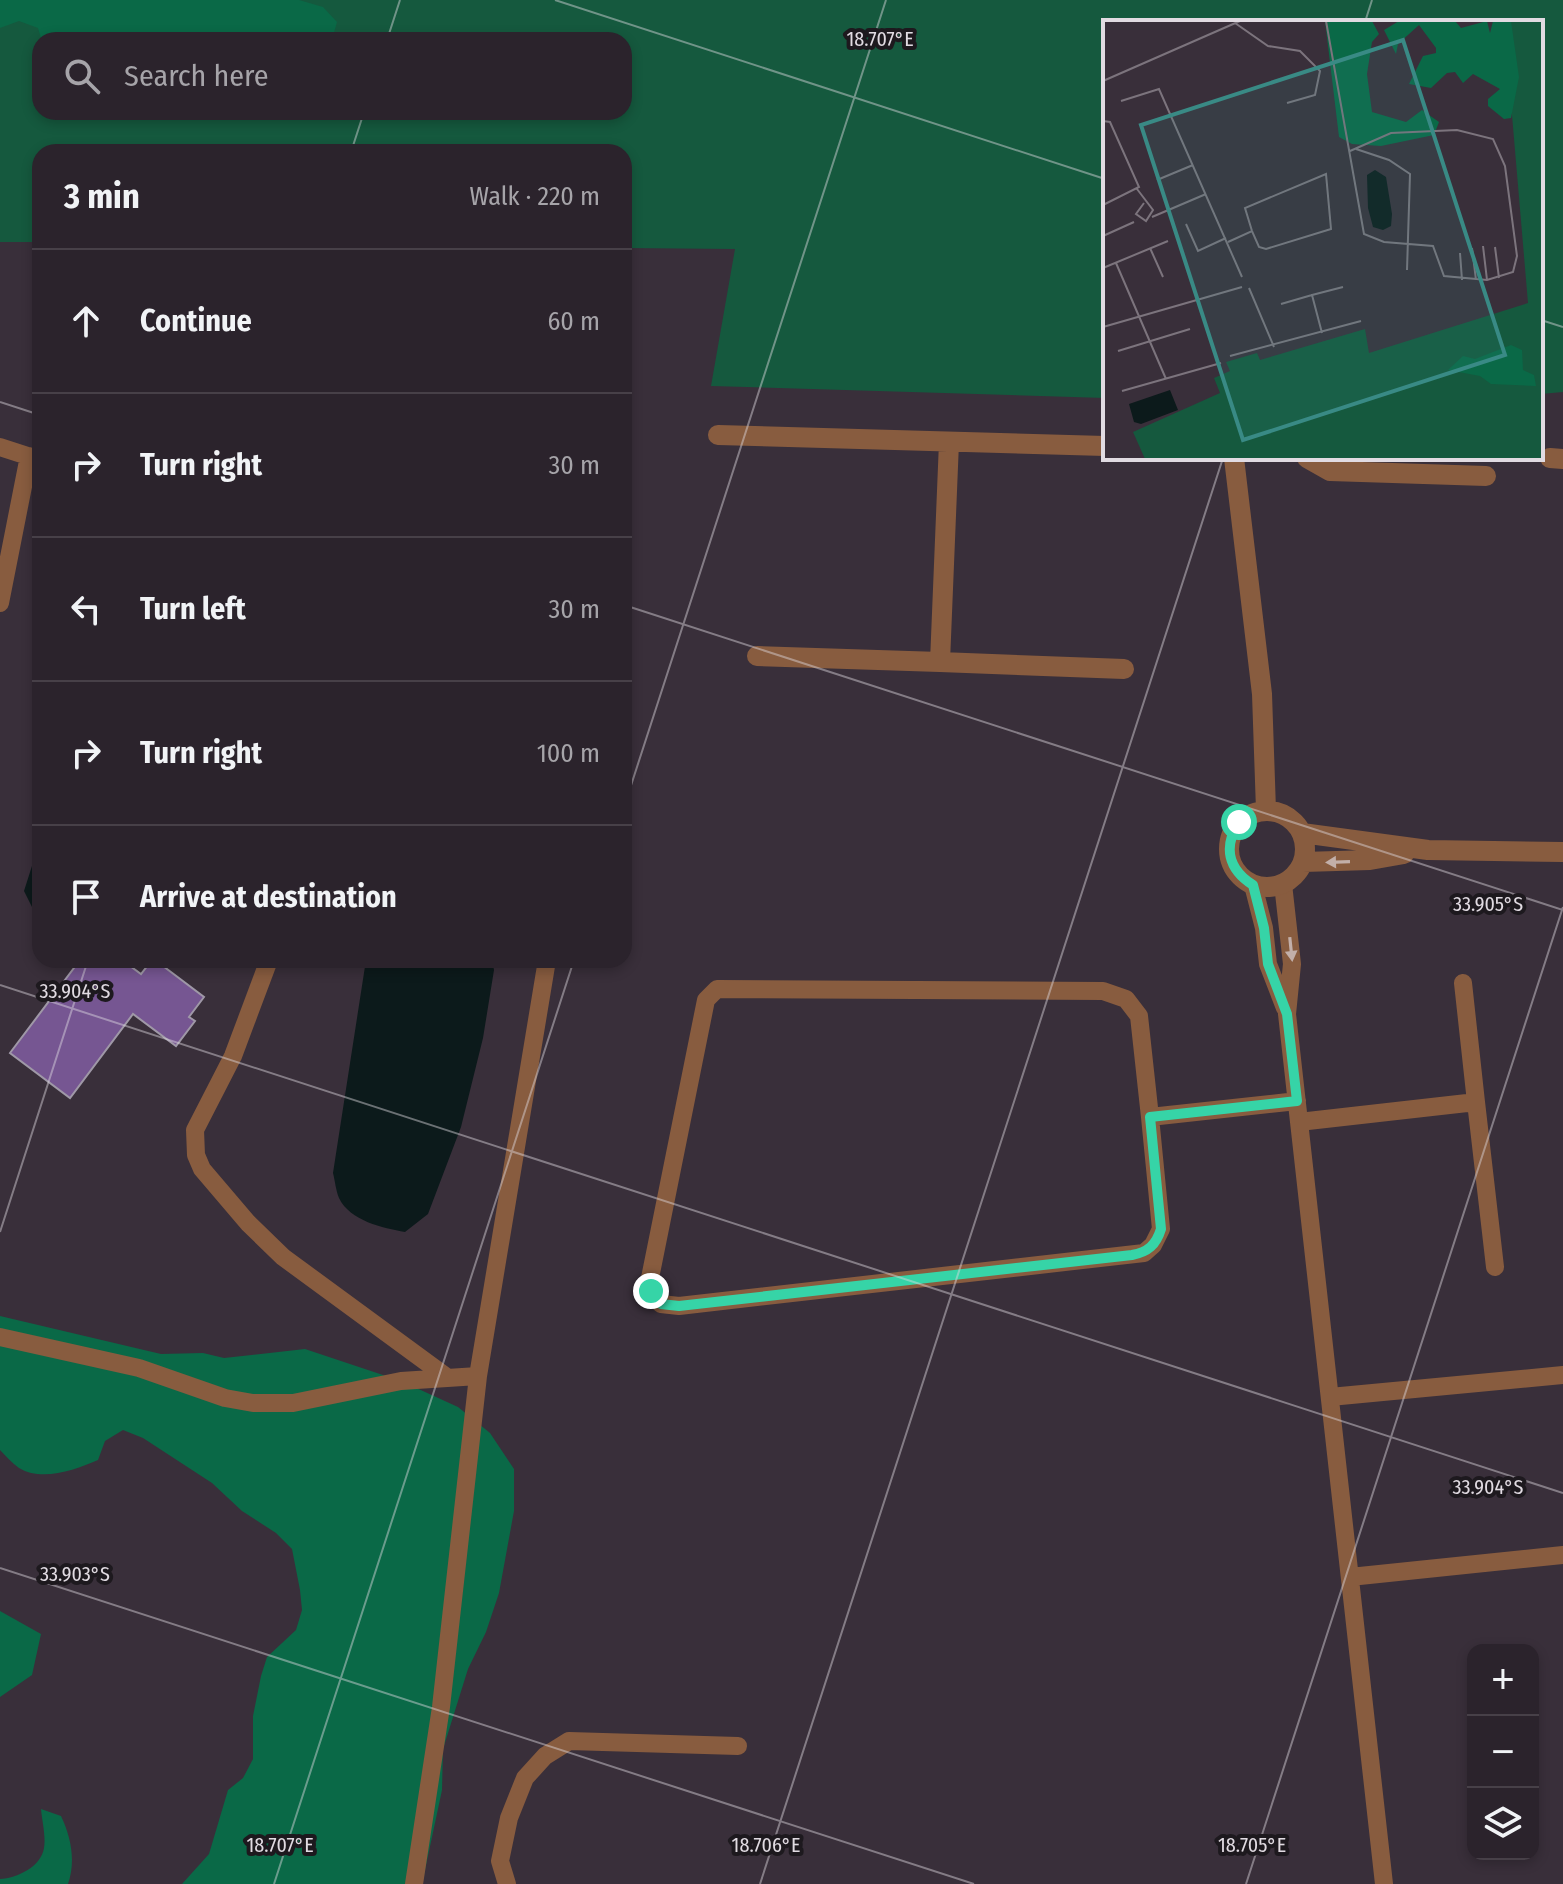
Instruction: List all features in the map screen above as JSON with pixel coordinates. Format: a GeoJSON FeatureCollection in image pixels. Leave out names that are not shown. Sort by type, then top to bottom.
{"type":"FeatureCollection","features":[{"type":"Feature","properties":{"kind":"street"},"geometry":{"type":"LineString","coordinates":[[718,435],[1103,446]]}},
{"type":"Feature","properties":{"kind":"street"},"geometry":{"type":"LineString","coordinates":[[940,662],[949,442]]}},
{"type":"Feature","properties":{"kind":"street"},"geometry":{"type":"LineString","coordinates":[[1234,460],[1262,694],[1266,810]]}},
{"type":"Feature","properties":{"kind":"street"},"geometry":{"type":"LineString","coordinates":[[1311,460],[1330,471],[1486,476]]}},
{"type":"Feature","properties":{"kind":"street"},"geometry":{"type":"LineString","coordinates":[[757,656],[1124,669]]}},
{"type":"Feature","properties":{"kind":"street"},"geometry":{"type":"LineString","coordinates":[[1266,810],[1280,812],[1293,821],[1302,833],[1305,847],[1303,862],[1295,875],[1283,884],[1268,887],[1253,885],[1240,876],[1228,850],[1231,835],[1239,822],[1251,813],[1266,810]]}},
{"type":"Feature","properties":{"kind":"street"},"geometry":{"type":"LineString","coordinates":[[1302,833],[1428,850],[1563,852]]}},
{"type":"Feature","properties":{"kind":"street"},"geometry":{"type":"LineString","coordinates":[[1303,862],[1370,860],[1428,850]]}},
{"type":"Feature","properties":{"kind":"lane"},"geometry":{"type":"LineString","coordinates":[[0,447],[32,457]]}},
{"type":"Feature","properties":{"kind":"lane"},"geometry":{"type":"LineString","coordinates":[[0,603],[32,467]]}},
{"type":"Feature","properties":{"kind":"lane"},"geometry":{"type":"LineString","coordinates":[[1283,884],[1292,964],[1287,1014],[1384,1884]]}},
{"type":"Feature","properties":{"kind":"lane"},"geometry":{"type":"LineString","coordinates":[[1253,885],[1264,928],[1268,964],[1287,1014]]}},
{"type":"Feature","properties":{"kind":"lane"},"geometry":{"type":"LineString","coordinates":[[266,968],[247,1024],[195,1130],[196,1155],[202,1169],[248,1223],[283,1257],[448,1378]]}},
{"type":"Feature","properties":{"kind":"lane"},"geometry":{"type":"LineString","coordinates":[[414,1884],[441,1707],[478,1376],[546,968]]}},
{"type":"Feature","properties":{"kind":"lane"},"geometry":{"type":"LineString","coordinates":[[1463,983],[1495,1267]]}},
{"type":"Feature","properties":{"kind":"lane"},"geometry":{"type":"LineString","coordinates":[[717,989],[1072,991],[1115,994],[1126,999],[1139,1016],[1150,1117],[1161,1229],[1153,1245],[1144,1253],[679,1306],[661,1304],[651,1291],[651,1276],[706,1000],[717,989]]}},
{"type":"Feature","properties":{"kind":"lane"},"geometry":{"type":"LineString","coordinates":[[1150,1117],[1297,1101]]}},
{"type":"Feature","properties":{"kind":"lane"},"geometry":{"type":"LineString","coordinates":[[1299,1122],[1476,1102]]}},
{"type":"Feature","properties":{"kind":"lane"},"geometry":{"type":"LineString","coordinates":[[0,1337],[139,1368],[225,1398],[253,1403],[293,1403],[401,1381],[478,1376]]}},
{"type":"Feature","properties":{"kind":"lane"},"geometry":{"type":"LineString","coordinates":[[1330,1397],[1563,1375]]}},
{"type":"Feature","properties":{"kind":"lane"},"geometry":{"type":"LineString","coordinates":[[1350,1577],[1563,1555]]}},
{"type":"Feature","properties":{"kind":"lane"},"geometry":{"type":"LineString","coordinates":[[507,1884],[500,1861],[509,1818],[525,1778],[545,1756],[569,1741],[738,1746]]}},
{"type":"Feature","properties":{"kind":"green space"},"geometry":{"type":"Polygon","coordinates":[[[0,0],[1563,0],[1563,392],[1543,394],[1543,20],[1103,20],[1103,398],[711,386],[735,249],[632,248],[632,144],[32,144],[32,242],[0,242],[0,0]]]}},
{"type":"Feature","properties":{"kind":"green space"},"geometry":{"type":"Polygon","coordinates":[[[0,0],[299,0],[323,7],[337,22],[334,32],[39,32],[38,28],[19,21],[0,28],[0,0]]]}},
{"type":"Feature","properties":{"kind":"green space"},"geometry":{"type":"Polygon","coordinates":[[[0,1316],[161,1354],[203,1353],[224,1358],[305,1349],[401,1381],[458,1407],[490,1433],[514,1469],[514,1511],[499,1593],[486,1632],[468,1669],[443,1749],[442,1790],[422,1884],[182,1884],[209,1854],[228,1790],[243,1778],[253,1759],[253,1716],[267,1657],[296,1630],[302,1610],[292,1549],[276,1533],[242,1511],[212,1483],[143,1438],[123,1430],[105,1441],[98,1460],[79,1467],[38,1474],[16,1466],[0,1450],[0,1316]]]}},
{"type":"Feature","properties":{"kind":"green space"},"geometry":{"type":"Polygon","coordinates":[[[0,1611],[41,1634],[32,1675],[0,1697],[0,1611]]]}},
{"type":"Feature","properties":{"kind":"green space"},"geometry":{"type":"Polygon","coordinates":[[[41,1809],[61,1816],[64,1824],[72,1858],[68,1884],[0,1884],[0,1879],[27,1870],[42,1855],[45,1839],[41,1809]]]}},
{"type":"Feature","properties":{"kind":"shaded area"},"geometry":{"type":"Polygon","coordinates":[[[32,866],[32,907],[24,891],[32,866]]]}},
{"type":"Feature","properties":{"kind":"shaded area"},"geometry":{"type":"Polygon","coordinates":[[[365,968],[494,968],[483,1038],[461,1127],[428,1214],[405,1232],[377,1226],[359,1218],[344,1206],[333,1173],[365,968]]]}},
{"type":"Feature","properties":{"kind":"building"},"geometry":{"type":"Polygon","coordinates":[[[74,968],[133,968],[141,974],[146,968],[166,968],[204,997],[189,1017],[195,1021],[176,1046],[133,1014],[70,1098],[10,1053],[74,968]]]}},
{"type":"Feature","properties":{"kind":"route"},"geometry":{"type":"LineString","coordinates":[[651,1291],[661,1304],[679,1306],[1144,1253],[1158,1238],[1161,1229],[1150,1117],[1297,1101],[1287,1014],[1268,964],[1264,928],[1253,885],[1240,876],[1228,850],[1231,835],[1239,822]]}}]}
